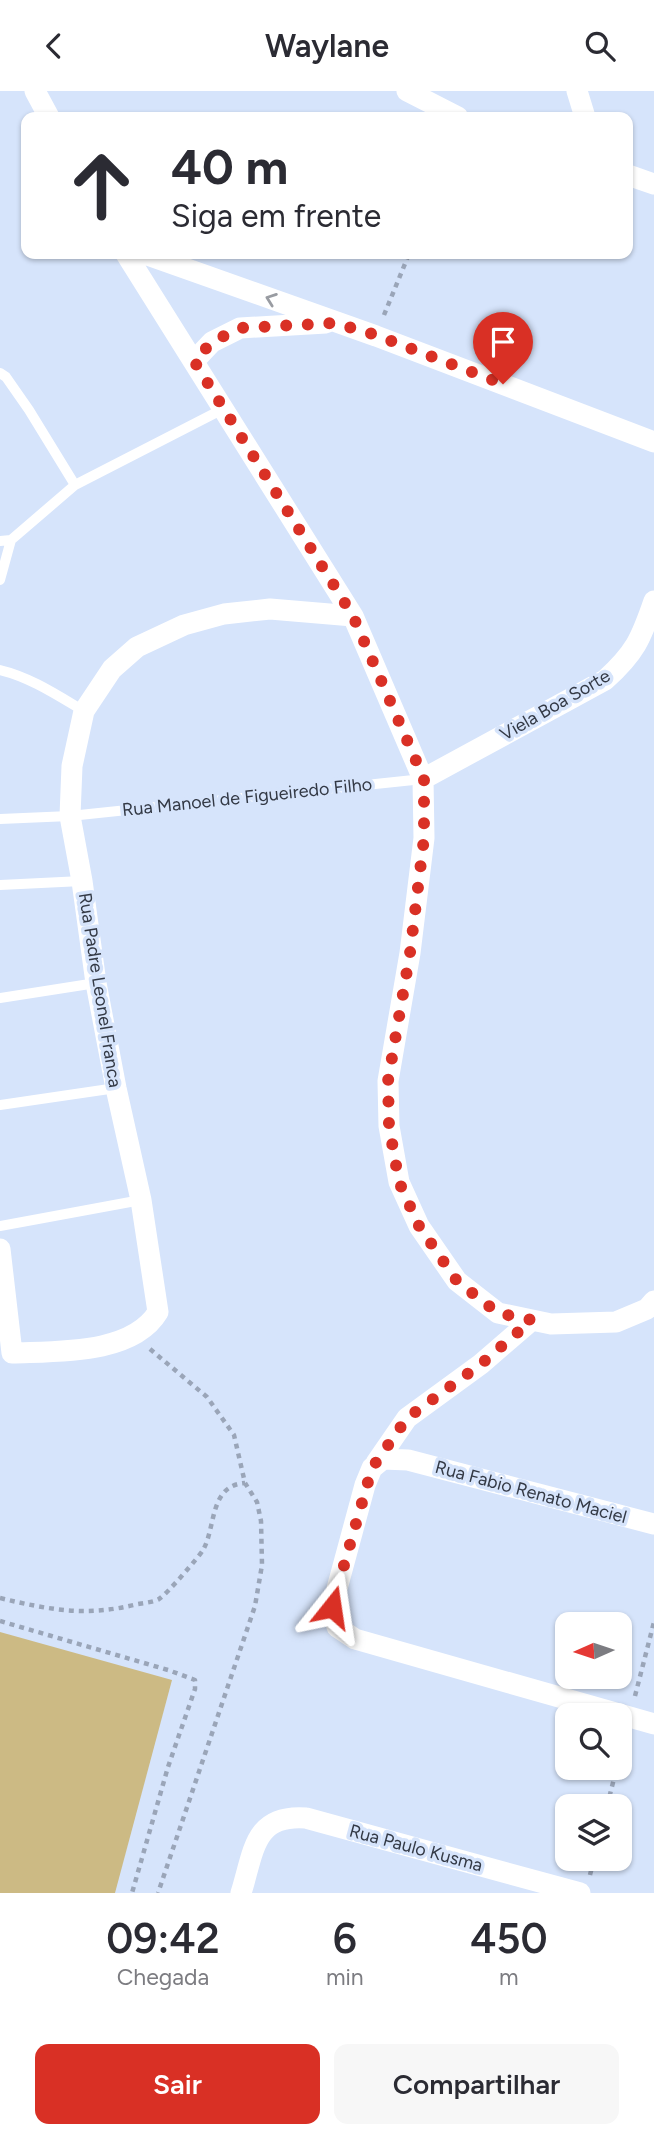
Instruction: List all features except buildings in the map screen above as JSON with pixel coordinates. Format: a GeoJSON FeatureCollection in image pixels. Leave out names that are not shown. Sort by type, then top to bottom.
{"type":"FeatureCollection","features":[{"type":"Feature","properties":{"kind":"street"},"geometry":{"type":"LineString","coordinates":[[35,91],[46,112]]}},
{"type":"Feature","properties":{"kind":"street"},"geometry":{"type":"LineString","coordinates":[[407,91],[448,112]]}},
{"type":"Feature","properties":{"kind":"street"},"geometry":{"type":"LineString","coordinates":[[577,91],[583,112]]}},
{"type":"Feature","properties":{"kind":"street"},"geometry":{"type":"LineString","coordinates":[[633,177],[654,184]]}},
{"type":"Feature","properties":{"kind":"street"},"geometry":{"type":"LineString","coordinates":[[129,259],[353,616],[424,779],[424,838],[410,953],[388,1081],[389,1126],[399,1182],[419,1226],[457,1281],[498,1313],[551,1324],[616,1322],[648,1309],[654,1301]]}},
{"type":"Feature","properties":{"kind":"street"},"geometry":{"type":"LineString","coordinates":[[159,259],[335,323],[376,335],[654,442]]}},
{"type":"Feature","properties":{"kind":"street"},"geometry":{"type":"LineString","coordinates":[[194,361],[212,342],[240,328],[335,323]]}},
{"type":"Feature","properties":{"kind":"street","name":"Viela Boa Sorte"},"geometry":{"type":"LineString","coordinates":[[424,779],[605,680],[627,660],[642,635],[654,601]]}},
{"type":"Feature","properties":{"kind":"street","name":"Rua Padre Leonel Franca"},"geometry":{"type":"LineString","coordinates":[[0,1249],[6,1353],[101,1347],[151,1324],[158,1312],[141,1200],[96,983],[70,816],[72,766],[84,711],[113,669],[137,647],[184,625],[224,614],[270,609],[353,616]]}},
{"type":"Feature","properties":{"kind":"street"},"geometry":{"type":"LineString","coordinates":[[532,1320],[481,1364],[407,1418],[376,1463],[365,1485],[332,1607],[333,1618],[343,1633],[355,1639],[578,1703]]}},
{"type":"Feature","properties":{"kind":"street","name":"Rua Fabio Renato Maciel"},"geometry":{"type":"LineString","coordinates":[[376,1463],[393,1458],[408,1461],[654,1524]]}},
{"type":"Feature","properties":{"kind":"street"},"geometry":{"type":"LineString","coordinates":[[632,1718],[654,1724]]}},
{"type":"Feature","properties":{"kind":"street","name":"Rua Paulo Kusma"},"geometry":{"type":"LineString","coordinates":[[241,1893],[258,1839],[267,1826],[288,1817],[306,1818],[580,1893]]}},
{"type":"Feature","properties":{"kind":"lane"},"geometry":{"type":"LineString","coordinates":[[0,373],[29,410],[75,485]]}},
{"type":"Feature","properties":{"kind":"lane"},"geometry":{"type":"LineString","coordinates":[[0,580],[6,541],[75,485],[223,409]]}},
{"type":"Feature","properties":{"kind":"lane"},"geometry":{"type":"LineString","coordinates":[[0,670],[14,673],[49,690],[84,711]]}},
{"type":"Feature","properties":{"kind":"lane","name":"Rua Manoel de Figueiredo Filho"},"geometry":{"type":"LineString","coordinates":[[0,819],[70,816],[424,779]]}},
{"type":"Feature","properties":{"kind":"lane"},"geometry":{"type":"LineString","coordinates":[[0,885],[82,881]]}},
{"type":"Feature","properties":{"kind":"lane"},"geometry":{"type":"LineString","coordinates":[[0,998],[96,983]]}},
{"type":"Feature","properties":{"kind":"lane"},"geometry":{"type":"LineString","coordinates":[[0,1105],[116,1088]]}},
{"type":"Feature","properties":{"kind":"lane"},"geometry":{"type":"LineString","coordinates":[[0,1226],[141,1200]]}},
{"type":"Feature","properties":{"kind":"path"},"geometry":{"type":"LineString","coordinates":[[376,335],[407,259]]}},
{"type":"Feature","properties":{"kind":"path"},"geometry":{"type":"LineString","coordinates":[[134,1334],[207,1397],[234,1435],[245,1483],[257,1502],[261,1521],[262,1565],[255,1606],[158,1893]]}},
{"type":"Feature","properties":{"kind":"path"},"geometry":{"type":"LineString","coordinates":[[0,1598],[56,1611],[109,1611],[159,1599],[203,1550],[211,1519],[227,1488],[245,1483]]}},
{"type":"Feature","properties":{"kind":"path"},"geometry":{"type":"LineString","coordinates":[[0,1621],[194,1680],[195,1689],[168,1767],[132,1893]]}},
{"type":"Feature","properties":{"kind":"path"},"geometry":{"type":"LineString","coordinates":[[632,1710],[654,1622]]}},
{"type":"Feature","properties":{"kind":"shaded area"},"geometry":{"type":"Polygon","coordinates":[[[0,1632],[172,1680],[115,1893],[0,1893],[0,1632]]]}},
{"type":"Feature","properties":{"kind":"route"},"geometry":{"type":"LineString","coordinates":[[332,1607],[372,1468],[407,1418],[481,1364],[532,1320],[498,1313],[457,1281],[419,1226],[399,1182],[389,1126],[388,1081],[410,953],[424,838],[424,779],[353,616],[194,361],[212,342],[240,328],[335,323],[376,335],[503,384]]}}]}
